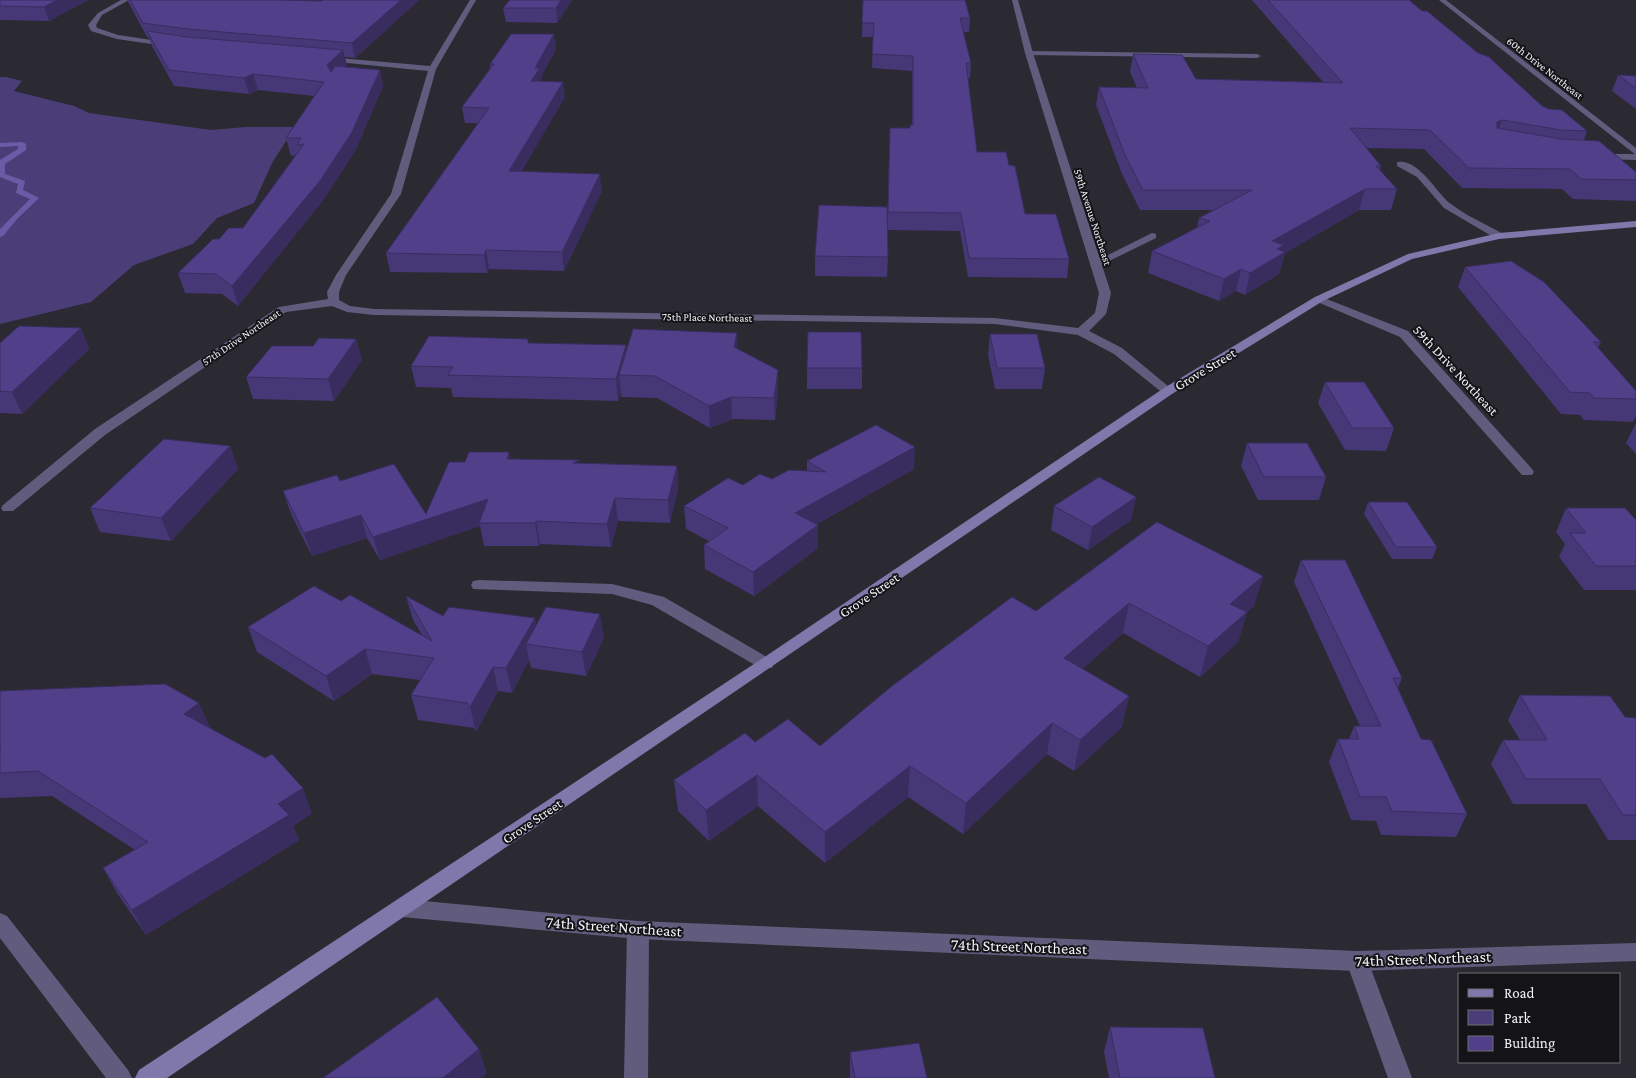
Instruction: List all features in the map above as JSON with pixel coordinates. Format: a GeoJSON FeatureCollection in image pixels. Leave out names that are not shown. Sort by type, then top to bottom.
{"type":"FeatureCollection","features":[{"type":"Feature","properties":{"kind":"street"},"geometry":{"type":"LineString","coordinates":[[126,0],[100,14],[92,25],[94,30],[117,37],[173,45]]}},
{"type":"Feature","properties":{"kind":"street"},"geometry":{"type":"LineString","coordinates":[[334,302],[333,292],[341,275],[396,194],[432,69],[473,0]]}},
{"type":"Feature","properties":{"kind":"street","name":"59th Avenue Northeast"},"geometry":{"type":"LineString","coordinates":[[1015,0],[1029,53],[1095,264],[1106,293],[1100,314],[1081,332]]}},
{"type":"Feature","properties":{"kind":"street","name":"60th Drive Northeast"},"geometry":{"type":"LineString","coordinates":[[1442,0],[1636,152]]}},
{"type":"Feature","properties":{"kind":"street"},"geometry":{"type":"LineString","coordinates":[[1029,53],[1257,56]]}},
{"type":"Feature","properties":{"kind":"street"},"geometry":{"type":"LineString","coordinates":[[314,58],[432,69]]}},
{"type":"Feature","properties":{"kind":"street"},"geometry":{"type":"LineString","coordinates":[[1591,155],[1636,157]]}},
{"type":"Feature","properties":{"kind":"street"},"geometry":{"type":"LineString","coordinates":[[1400,164],[1420,175],[1447,206],[1498,236]]}},
{"type":"Feature","properties":{"kind":"street","name":"Grove Street"},"geometry":{"type":"LineString","coordinates":[[147,1078],[766,664],[1168,391],[1319,300],[1408,257],[1498,236],[1636,224]]}},
{"type":"Feature","properties":{"kind":"street"},"geometry":{"type":"LineString","coordinates":[[1095,264],[1152,236]]}},
{"type":"Feature","properties":{"kind":"street","name":"59th Drive Northeast"},"geometry":{"type":"LineString","coordinates":[[1319,300],[1404,334],[1527,472]]}},
{"type":"Feature","properties":{"kind":"street","name":"75th Place Northeast"},"geometry":{"type":"LineString","coordinates":[[334,302],[347,309],[374,312],[995,321],[1081,332]]}},
{"type":"Feature","properties":{"kind":"street","name":"57th Drive Northeast"},"geometry":{"type":"LineString","coordinates":[[8,508],[100,432],[282,309],[334,302]]}},
{"type":"Feature","properties":{"kind":"street"},"geometry":{"type":"LineString","coordinates":[[1081,332],[1118,351],[1168,391]]}},
{"type":"Feature","properties":{"kind":"street"},"geometry":{"type":"LineString","coordinates":[[479,585],[612,589],[658,601],[766,664]]}},
{"type":"Feature","properties":{"kind":"street","name":"74th Street Northeast"},"geometry":{"type":"LineString","coordinates":[[402,908],[638,930],[1356,961],[1636,952]]}},
{"type":"Feature","properties":{"kind":"street"},"geometry":{"type":"LineString","coordinates":[[0,922],[120,1078]]}},
{"type":"Feature","properties":{"kind":"street"},"geometry":{"type":"LineString","coordinates":[[636,1078],[638,930]]}},
{"type":"Feature","properties":{"kind":"street"},"geometry":{"type":"LineString","coordinates":[[1356,961],[1400,1078]]}},
{"type":"Feature","properties":{"kind":"green space"},"geometry":{"type":"Polygon","coordinates":[[[0,77],[22,81],[14,91],[74,106],[89,113],[211,130],[246,127],[295,127],[272,163],[254,203],[217,218],[193,244],[134,265],[91,302],[0,324],[0,77]]]}},
{"type":"Feature","properties":{"kind":"building"},"geometry":{"type":"Polygon","coordinates":[[[0,0],[57,0],[44,7],[0,6],[0,0]]]}},
{"type":"Feature","properties":{"kind":"building"},"geometry":{"type":"Polygon","coordinates":[[[130,0],[401,0],[352,43],[188,29],[143,23],[130,0]]]}},
{"type":"Feature","properties":{"kind":"building"},"geometry":{"type":"Polygon","coordinates":[[[510,0],[561,0],[556,8],[503,8],[510,0]]]}},
{"type":"Feature","properties":{"kind":"building"},"geometry":{"type":"Polygon","coordinates":[[[863,0],[965,0],[970,18],[960,18],[971,63],[966,63],[977,152],[1006,152],[1009,165],[1015,166],[1025,214],[1056,214],[1069,259],[969,258],[961,213],[888,212],[890,128],[910,128],[910,125],[913,125],[913,56],[872,54],[874,23],[862,23],[863,0]]]}},
{"type":"Feature","properties":{"kind":"building"},"geometry":{"type":"Polygon","coordinates":[[[1268,0],[1409,0],[1422,11],[1427,11],[1478,53],[1489,57],[1542,106],[1549,109],[1562,110],[1587,131],[1561,130],[1502,120],[1497,122],[1497,128],[1561,139],[1599,141],[1636,172],[1636,180],[1581,179],[1570,169],[1469,168],[1430,130],[1350,128],[1381,166],[1376,166],[1397,189],[1365,189],[1272,241],[1284,245],[1277,249],[1285,252],[1250,273],[1241,269],[1224,279],[1152,251],[1210,221],[1199,218],[1252,190],[1143,190],[1125,155],[1099,87],[1148,88],[1133,54],[1182,55],[1196,79],[1343,83],[1268,0]]]}},
{"type":"Feature","properties":{"kind":"building"},"geometry":{"type":"Polygon","coordinates":[[[147,31],[187,37],[343,50],[327,65],[331,72],[335,66],[380,70],[352,132],[320,181],[232,286],[216,274],[178,273],[213,239],[219,239],[229,228],[243,228],[304,144],[297,145],[301,138],[286,138],[324,82],[253,74],[244,78],[169,70],[147,31]]]}},
{"type":"Feature","properties":{"kind":"building"},"geometry":{"type":"Polygon","coordinates":[[[511,34],[554,34],[535,68],[540,68],[531,81],[563,82],[509,171],[600,174],[562,252],[486,250],[484,255],[386,253],[489,108],[462,107],[494,64],[490,64],[511,34]]]}},
{"type":"Feature","properties":{"kind":"building"},"geometry":{"type":"Polygon","coordinates":[[[1618,75],[1636,76],[1636,88],[1618,75]]]}},
{"type":"Feature","properties":{"kind":"building"},"geometry":{"type":"Polygon","coordinates":[[[819,205],[887,207],[888,257],[815,256],[819,205]]]}},
{"type":"Feature","properties":{"kind":"building"},"geometry":{"type":"Polygon","coordinates":[[[1511,261],[1544,282],[1601,342],[1593,342],[1636,391],[1636,399],[1594,398],[1590,393],[1570,392],[1465,267],[1511,261]]]}},
{"type":"Feature","properties":{"kind":"building"},"geometry":{"type":"Polygon","coordinates":[[[19,326],[81,328],[12,392],[0,391],[0,343],[19,326]]]}},
{"type":"Feature","properties":{"kind":"building"},"geometry":{"type":"Polygon","coordinates":[[[633,329],[737,333],[734,347],[778,370],[774,398],[731,397],[709,406],[655,376],[619,375],[633,329]]]}},
{"type":"Feature","properties":{"kind":"building"},"geometry":{"type":"Polygon","coordinates":[[[808,332],[861,332],[862,368],[807,368],[808,332]]]}},
{"type":"Feature","properties":{"kind":"building"},"geometry":{"type":"Polygon","coordinates":[[[990,334],[1037,334],[1045,368],[997,368],[990,334]]]}},
{"type":"Feature","properties":{"kind":"building"},"geometry":{"type":"Polygon","coordinates":[[[429,336],[528,339],[528,343],[626,345],[616,379],[448,375],[453,367],[411,366],[429,336]]]}},
{"type":"Feature","properties":{"kind":"building"},"geometry":{"type":"Polygon","coordinates":[[[319,338],[356,339],[328,379],[246,377],[272,346],[313,346],[319,338]]]}},
{"type":"Feature","properties":{"kind":"building"},"geometry":{"type":"Polygon","coordinates":[[[1325,382],[1364,382],[1394,428],[1352,428],[1325,382]]]}},
{"type":"Feature","properties":{"kind":"building"},"geometry":{"type":"Polygon","coordinates":[[[876,425],[915,447],[795,513],[818,525],[753,572],[704,545],[728,528],[684,506],[728,478],[743,485],[760,474],[772,479],[789,470],[826,472],[807,461],[876,425]]]}},
{"type":"Feature","properties":{"kind":"building"},"geometry":{"type":"Polygon","coordinates":[[[164,439],[230,446],[161,518],[90,508],[164,439]]]}},
{"type":"Feature","properties":{"kind":"building"},"geometry":{"type":"Polygon","coordinates":[[[1247,443],[1307,443],[1326,477],[1264,477],[1247,443]]]}},
{"type":"Feature","properties":{"kind":"building"},"geometry":{"type":"Polygon","coordinates":[[[469,452],[509,452],[507,459],[580,460],[573,463],[677,466],[668,500],[615,498],[607,524],[536,521],[535,523],[479,523],[488,499],[373,537],[361,515],[304,533],[283,491],[337,475],[340,481],[394,464],[426,514],[449,462],[465,462],[469,452]]]}},
{"type":"Feature","properties":{"kind":"building"},"geometry":{"type":"Polygon","coordinates":[[[1099,477],[1136,497],[1092,527],[1054,506],[1099,477]]]}},
{"type":"Feature","properties":{"kind":"building"},"geometry":{"type":"Polygon","coordinates":[[[1368,502],[1407,502],[1437,547],[1396,547],[1368,502]]]}},
{"type":"Feature","properties":{"kind":"building"},"geometry":{"type":"Polygon","coordinates":[[[1566,508],[1625,508],[1636,520],[1636,566],[1596,566],[1570,533],[1586,533],[1566,508]]]}},
{"type":"Feature","properties":{"kind":"building"},"geometry":{"type":"Polygon","coordinates":[[[1157,522],[1263,576],[1230,604],[1247,612],[1208,646],[1129,603],[1064,658],[1129,696],[1080,740],[1052,723],[966,803],[910,766],[825,832],[757,775],[706,810],[674,780],[745,733],[755,742],[788,719],[820,746],[892,686],[1012,597],[1036,611],[1157,522]]]}},
{"type":"Feature","properties":{"kind":"building"},"geometry":{"type":"Polygon","coordinates":[[[1301,560],[1345,560],[1402,678],[1393,678],[1421,739],[1431,740],[1467,814],[1392,811],[1386,797],[1360,797],[1338,739],[1359,739],[1354,726],[1381,726],[1301,560]]]}},
{"type":"Feature","properties":{"kind":"building"},"geometry":{"type":"Polygon","coordinates":[[[314,586],[341,601],[350,595],[432,641],[406,596],[443,616],[449,607],[535,618],[506,668],[493,667],[470,707],[467,703],[411,695],[434,658],[365,649],[326,676],[248,627],[314,586]]]}},
{"type":"Feature","properties":{"kind":"building"},"geometry":{"type":"Polygon","coordinates":[[[546,607],[600,614],[582,652],[526,644],[546,607]]]}},
{"type":"Feature","properties":{"kind":"building"},"geometry":{"type":"Polygon","coordinates":[[[165,684],[199,703],[184,714],[265,758],[272,754],[303,788],[278,804],[289,815],[132,910],[103,868],[148,842],[38,771],[0,773],[0,691],[165,684]]]}},
{"type":"Feature","properties":{"kind":"building"},"geometry":{"type":"Polygon","coordinates":[[[1520,695],[1610,696],[1625,717],[1636,718],[1636,815],[1623,815],[1600,779],[1526,779],[1503,740],[1547,740],[1520,695]]]}},
{"type":"Feature","properties":{"kind":"building"},"geometry":{"type":"Polygon","coordinates":[[[437,997],[479,1049],[443,1078],[323,1078],[437,997]]]}},
{"type":"Feature","properties":{"kind":"building"},"geometry":{"type":"Polygon","coordinates":[[[1110,1027],[1203,1028],[1215,1078],[1120,1078],[1110,1027]]]}},
{"type":"Feature","properties":{"kind":"building"},"geometry":{"type":"Polygon","coordinates":[[[919,1043],[927,1078],[855,1078],[850,1052],[919,1043]]]}},
{"type":"Feature","properties":{"kind":"waterway"},"geometry":{"type":"LineString","coordinates":[[0,145],[22,144],[22,150],[1,163],[1,175],[22,183],[19,191],[35,198],[14,217],[0,234]]}}]}
